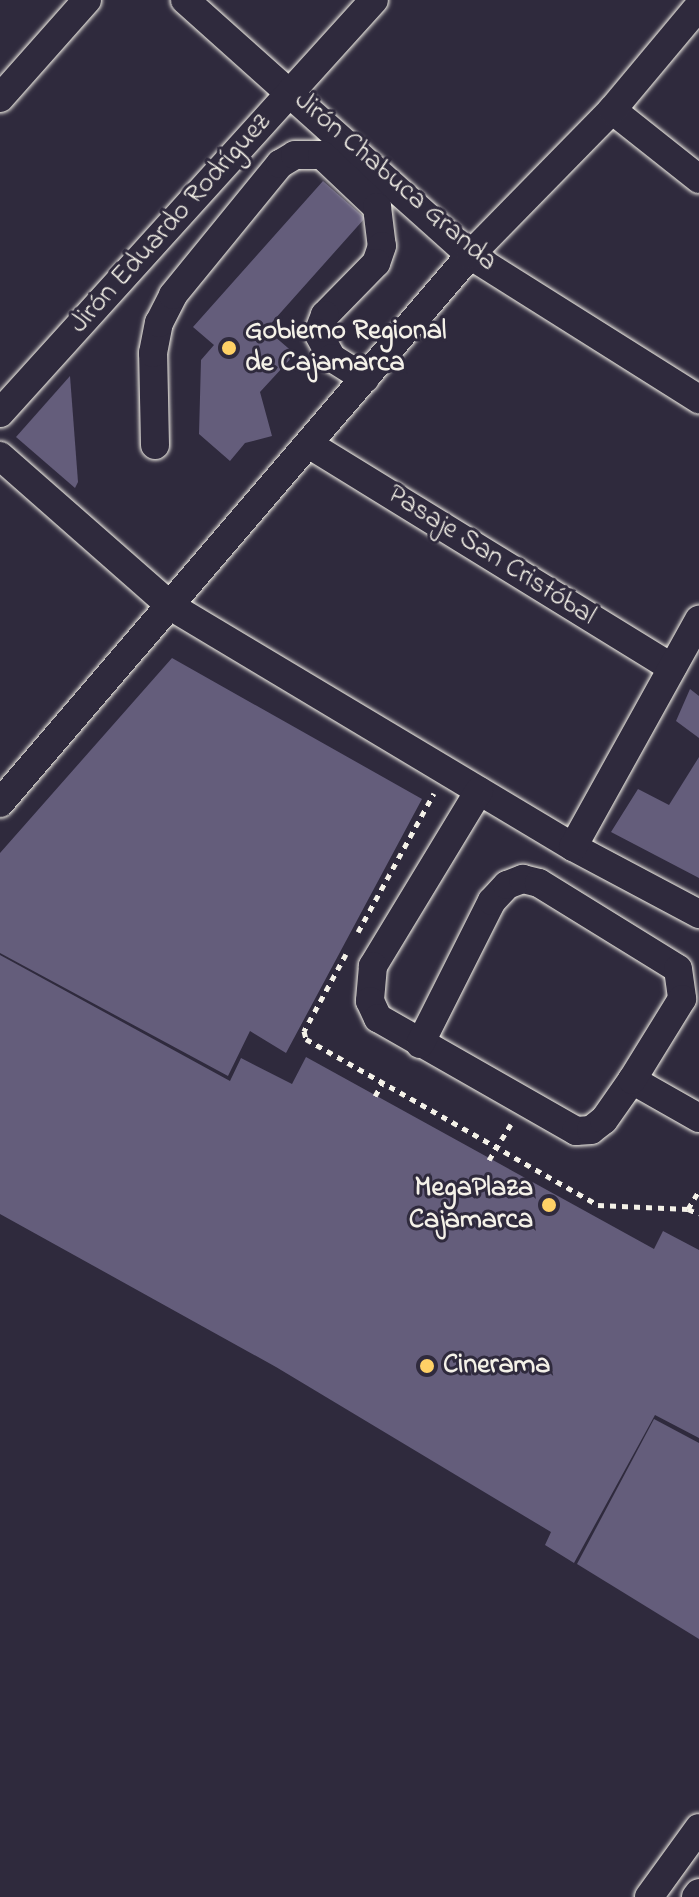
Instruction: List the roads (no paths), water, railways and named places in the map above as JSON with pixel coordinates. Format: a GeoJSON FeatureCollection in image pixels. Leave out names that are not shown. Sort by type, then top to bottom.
{"type":"FeatureCollection","features":[{"type":"Feature","properties":{"kind":"street"},"geometry":{"type":"LineString","coordinates":[[0,98],[87,0]]}},
{"type":"Feature","properties":{"kind":"street","name":"Jirón Chabuca Granda"},"geometry":{"type":"LineString","coordinates":[[185,0],[470,255],[699,399]]}},
{"type":"Feature","properties":{"kind":"street","name":"Jirón Eduardo Rodríguez"},"geometry":{"type":"LineString","coordinates":[[0,413],[374,0]]}},
{"type":"Feature","properties":{"kind":"street"},"geometry":{"type":"LineString","coordinates":[[0,803],[172,607],[470,255],[612,110],[699,6]]}},
{"type":"Feature","properties":{"kind":"street"},"geometry":{"type":"LineString","coordinates":[[612,110],[699,179]]}},
{"type":"Feature","properties":{"kind":"street"},"geometry":{"type":"LineString","coordinates":[[155,445],[153,353],[159,323],[173,295],[280,164],[295,155],[322,155],[377,207],[382,246],[376,263],[325,315],[318,333],[332,358],[365,379]]}},
{"type":"Feature","properties":{"kind":"street","name":"Pasaje San Cristóbal"},"geometry":{"type":"LineString","coordinates":[[310,445],[672,668]]}},
{"type":"Feature","properties":{"kind":"street"},"geometry":{"type":"LineString","coordinates":[[0,456],[172,607],[573,847],[699,914]]}},
{"type":"Feature","properties":{"kind":"street"},"geometry":{"type":"LineString","coordinates":[[573,847],[699,620]]}},
{"type":"Feature","properties":{"kind":"street"},"geometry":{"type":"LineString","coordinates":[[420,1044],[492,901],[507,885],[523,879],[539,883],[678,969],[682,999],[604,1120],[591,1130],[576,1131],[420,1044],[378,1018],[369,983],[373,966],[479,791]]}},
{"type":"Feature","properties":{"kind":"street"},"geometry":{"type":"LineString","coordinates":[[632,1080],[699,1118]]}},
{"type":"Feature","properties":{"kind":"street"},"geometry":{"type":"LineString","coordinates":[[649,1897],[699,1828]]}},
{"type":"Feature","properties":{"kind":"place","name":"Gobierno Regional de Cajamarca"},"geometry":{"type":"Point","coordinates":[229,348]}},
{"type":"Feature","properties":{"kind":"place","name":"MegaPlaza Cajamarca"},"geometry":{"type":"Point","coordinates":[549,1205]}},
{"type":"Feature","properties":{"kind":"place","name":"Cinerama"},"geometry":{"type":"Point","coordinates":[427,1366]}}]}
